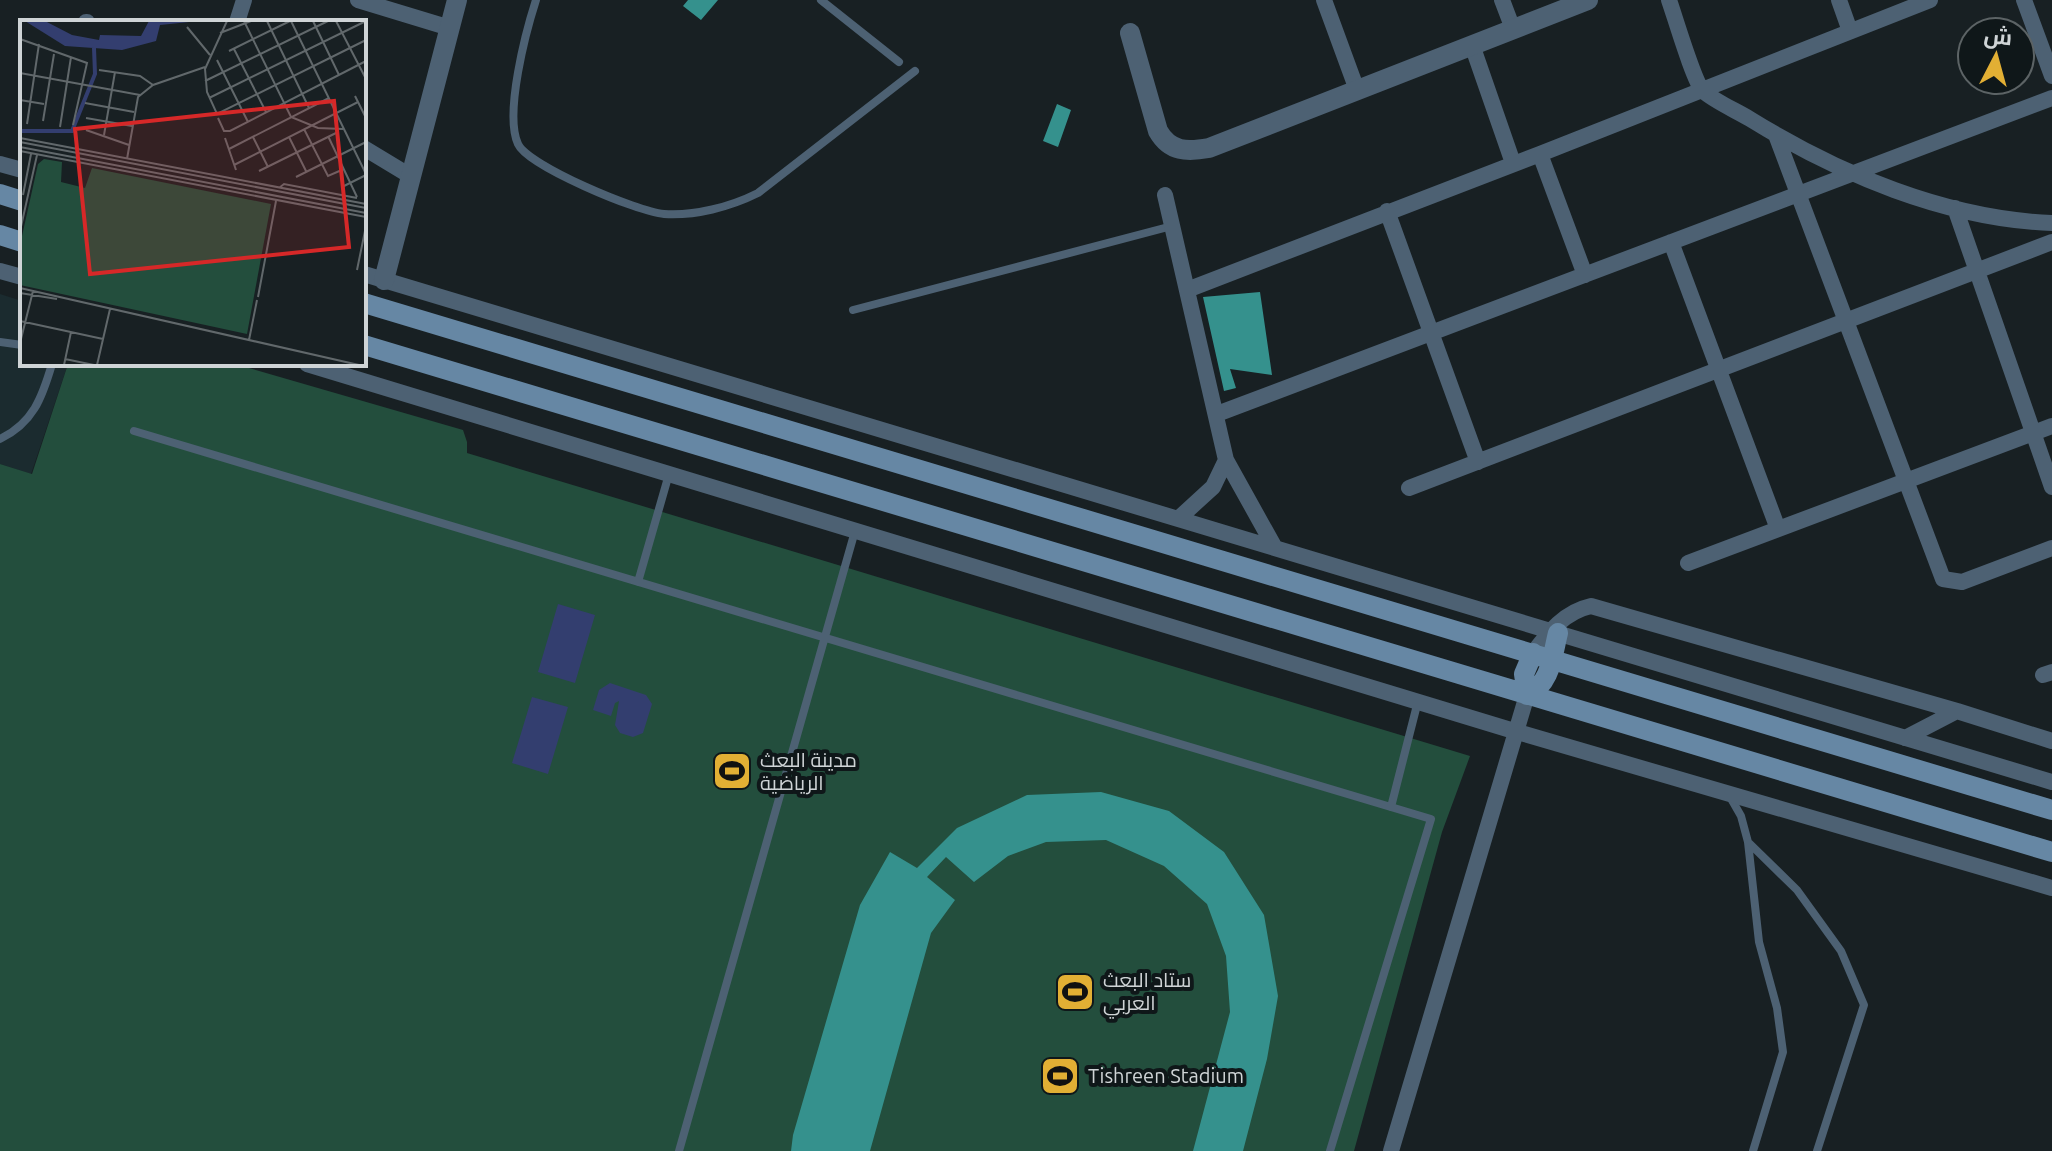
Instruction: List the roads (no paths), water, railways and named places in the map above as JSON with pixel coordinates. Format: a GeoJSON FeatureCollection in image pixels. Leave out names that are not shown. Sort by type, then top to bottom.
{"type":"FeatureCollection","features":[{"type":"Feature","properties":{"kind":"main road"},"geometry":{"type":"LineString","coordinates":[[0,194],[20,200]]}},
{"type":"Feature","properties":{"kind":"main road"},"geometry":{"type":"LineString","coordinates":[[0,235],[20,241]]}},
{"type":"Feature","properties":{"kind":"main road"},"geometry":{"type":"LineString","coordinates":[[366,304],[2052,810]]}},
{"type":"Feature","properties":{"kind":"main road"},"geometry":{"type":"LineString","coordinates":[[366,346],[2052,852]]}},
{"type":"Feature","properties":{"kind":"main road"},"geometry":{"type":"LineString","coordinates":[[1527,695],[1543,685],[1542,656],[1554,632]]}},
{"type":"Feature","properties":{"kind":"street"},"geometry":{"type":"LineString","coordinates":[[238,20],[244,0]]}},
{"type":"Feature","properties":{"kind":"street"},"geometry":{"type":"LineString","coordinates":[[358,0],[450,28]]}},
{"type":"Feature","properties":{"kind":"street"},"geometry":{"type":"LineString","coordinates":[[457,0],[412,177],[374,277],[2052,782]]}},
{"type":"Feature","properties":{"kind":"street"},"geometry":{"type":"LineString","coordinates":[[1324,0],[1357,90]]}},
{"type":"Feature","properties":{"kind":"street"},"geometry":{"type":"LineString","coordinates":[[1502,0],[1513,29]]}},
{"type":"Feature","properties":{"kind":"street"},"geometry":{"type":"LineString","coordinates":[[1130,33],[1158,131],[1165,142],[1185,151],[1209,148],[1588,0]]}},
{"type":"Feature","properties":{"kind":"street"},"geometry":{"type":"LineString","coordinates":[[1669,0],[1701,89],[1808,154],[1904,193],[1955,208],[1994,217],[2052,223]]}},
{"type":"Feature","properties":{"kind":"street"},"geometry":{"type":"LineString","coordinates":[[1839,0],[1850,31]]}},
{"type":"Feature","properties":{"kind":"street"},"geometry":{"type":"LineString","coordinates":[[1187,290],[1930,0]]}},
{"type":"Feature","properties":{"kind":"street"},"geometry":{"type":"LineString","coordinates":[[2024,0],[2052,76]]}},
{"type":"Feature","properties":{"kind":"street"},"geometry":{"type":"LineString","coordinates":[[1472,45],[1513,163]]}},
{"type":"Feature","properties":{"kind":"street"},"geometry":{"type":"LineString","coordinates":[[1217,414],[2052,98]]}},
{"type":"Feature","properties":{"kind":"street"},"geometry":{"type":"LineString","coordinates":[[1776,135],[1943,579],[1962,582],[2052,548]]}},
{"type":"Feature","properties":{"kind":"street"},"geometry":{"type":"LineString","coordinates":[[366,149],[412,177]]}},
{"type":"Feature","properties":{"kind":"street"},"geometry":{"type":"LineString","coordinates":[[1540,154],[1585,275]]}},
{"type":"Feature","properties":{"kind":"street"},"geometry":{"type":"LineString","coordinates":[[0,164],[20,169]]}},
{"type":"Feature","properties":{"kind":"street"},"geometry":{"type":"LineString","coordinates":[[1165,195],[1226,460],[1275,548]]}},
{"type":"Feature","properties":{"kind":"street"},"geometry":{"type":"LineString","coordinates":[[1955,208],[2052,487]]}},
{"type":"Feature","properties":{"kind":"street"},"geometry":{"type":"LineString","coordinates":[[1387,211],[1478,462]]}},
{"type":"Feature","properties":{"kind":"street"},"geometry":{"type":"LineString","coordinates":[[1671,242],[1778,529]]}},
{"type":"Feature","properties":{"kind":"street"},"geometry":{"type":"LineString","coordinates":[[1409,488],[2052,242]]}},
{"type":"Feature","properties":{"kind":"street"},"geometry":{"type":"LineString","coordinates":[[0,271],[20,276]]}},
{"type":"Feature","properties":{"kind":"street"},"geometry":{"type":"LineString","coordinates":[[314,366],[1514,731],[2052,888]]}},
{"type":"Feature","properties":{"kind":"street"},"geometry":{"type":"LineString","coordinates":[[1688,563],[2052,426]]}},
{"type":"Feature","properties":{"kind":"street"},"geometry":{"type":"LineString","coordinates":[[1178,519],[1213,487],[1226,460]]}},
{"type":"Feature","properties":{"kind":"street"},"geometry":{"type":"LineString","coordinates":[[1554,632],[1569,614],[1591,606],[2052,741]]}},
{"type":"Feature","properties":{"kind":"street"},"geometry":{"type":"LineString","coordinates":[[1391,1151],[1527,695]]}},
{"type":"Feature","properties":{"kind":"street"},"geometry":{"type":"LineString","coordinates":[[1905,738],[1957,711]]}},
{"type":"Feature","properties":{"kind":"lane"},"geometry":{"type":"LineString","coordinates":[[536,0],[523,49],[515,100],[514,128],[519,148],[547,168],[635,207],[661,214],[715,208],[737,203],[758,193],[915,71]]}},
{"type":"Feature","properties":{"kind":"lane"},"geometry":{"type":"LineString","coordinates":[[821,0],[899,62]]}},
{"type":"Feature","properties":{"kind":"lane"},"geometry":{"type":"LineString","coordinates":[[853,310],[1172,226]]}},
{"type":"Feature","properties":{"kind":"lane"},"geometry":{"type":"LineString","coordinates":[[0,342],[20,345]]}},
{"type":"Feature","properties":{"kind":"lane"},"geometry":{"type":"LineString","coordinates":[[0,439],[27,422],[37,407],[51,366]]}},
{"type":"Feature","properties":{"kind":"lane"},"geometry":{"type":"LineString","coordinates":[[134,431],[1431,819],[1330,1151]]}},
{"type":"Feature","properties":{"kind":"lane"},"geometry":{"type":"LineString","coordinates":[[638,582],[669,473]]}},
{"type":"Feature","properties":{"kind":"lane"},"geometry":{"type":"LineString","coordinates":[[679,1151],[855,530]]}},
{"type":"Feature","properties":{"kind":"lane"},"geometry":{"type":"LineString","coordinates":[[1391,807],[1418,700]]}},
{"type":"Feature","properties":{"kind":"lane"},"geometry":{"type":"LineString","coordinates":[[1729,794],[1741,816],[1748,842],[1759,942],[1777,1008],[1783,1052],[1753,1151]]}},
{"type":"Feature","properties":{"kind":"lane"},"geometry":{"type":"LineString","coordinates":[[1748,842],[1797,890],[1841,951],[1864,1005],[1817,1151]]}},
{"type":"Feature","properties":{"kind":"water"},"geometry":{"type":"Polygon","coordinates":[[[558,604],[595,615],[575,683],[538,672],[558,604]]]}},
{"type":"Feature","properties":{"kind":"water"},"geometry":{"type":"Polygon","coordinates":[[[610,683],[646,695],[652,704],[643,733],[633,737],[620,733],[615,725],[619,701],[615,703],[611,716],[593,710],[599,690],[610,683]]]}},
{"type":"Feature","properties":{"kind":"water"},"geometry":{"type":"Polygon","coordinates":[[[532,697],[568,707],[548,774],[512,763],[532,697]]]}},
{"type":"Feature","properties":{"kind":"place","name":"مدينة البعث الرياضية"},"geometry":{"type":"Point","coordinates":[732,771]}},
{"type":"Feature","properties":{"kind":"place","name":"ستاد البعث العربي"},"geometry":{"type":"Point","coordinates":[1075,992]}},
{"type":"Feature","properties":{"kind":"place","name":"Tishreen Stadium"},"geometry":{"type":"Point","coordinates":[1060,1076]}}]}
